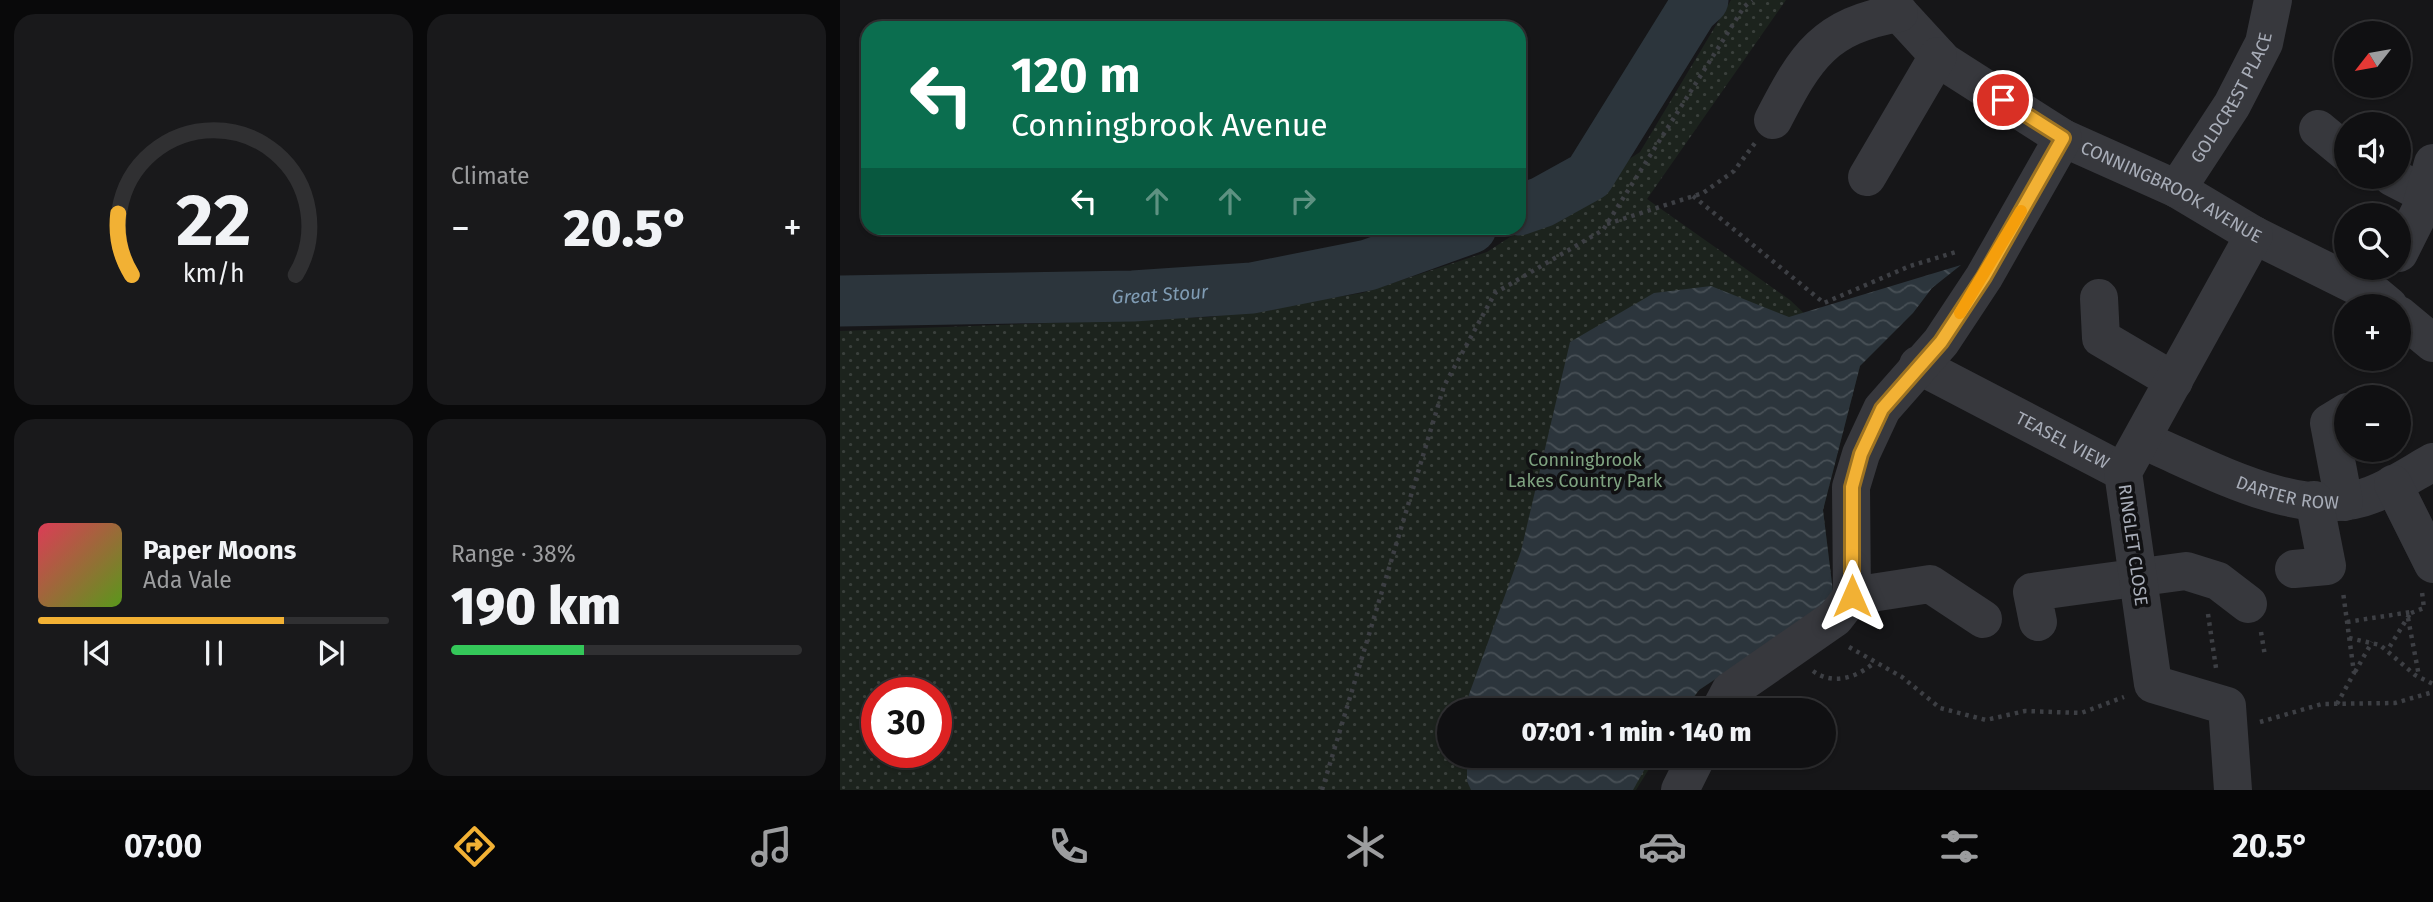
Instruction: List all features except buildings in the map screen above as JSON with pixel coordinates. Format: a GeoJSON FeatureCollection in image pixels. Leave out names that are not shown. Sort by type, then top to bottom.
{"type":"FeatureCollection","features":[{"type":"Feature","properties":{"kind":"street","name":"GOLDCREST PLACE"},"geometry":{"type":"LineString","coordinates":[[2177,189],[2232,105],[2264,43],[2273,0]]}},
{"type":"Feature","properties":{"kind":"street","name":"CONNINGBROOK AVENUE"},"geometry":{"type":"LineString","coordinates":[[1902,6],[1938,56],[2063,138],[2177,189],[2254,235],[2385,294]]}},
{"type":"Feature","properties":{"kind":"street"},"geometry":{"type":"LineString","coordinates":[[1773,120],[1814,51],[1864,19],[1902,6]]}},
{"type":"Feature","properties":{"kind":"street"},"geometry":{"type":"LineString","coordinates":[[1867,177],[1938,56]]}},
{"type":"Feature","properties":{"kind":"street"},"geometry":{"type":"LineString","coordinates":[[2318,129],[2334,142]]}},
{"type":"Feature","properties":{"kind":"street"},"geometry":{"type":"LineString","coordinates":[[1726,698],[1730,691],[1835,618],[1852,596],[1852,487],[1882,409],[1941,342],[1995,258],[2063,138]]}},
{"type":"Feature","properties":{"kind":"street"},"geometry":{"type":"LineString","coordinates":[[2411,229],[2420,211],[2417,178]]}},
{"type":"Feature","properties":{"kind":"street","name":"RINGLET CLOSE"},"geometry":{"type":"LineString","coordinates":[[2225,712],[2153,684],[2123,472],[2254,235]]}},
{"type":"Feature","properties":{"kind":"street"},"geometry":{"type":"LineString","coordinates":[[2099,298],[2101,338],[2174,381]]}},
{"type":"Feature","properties":{"kind":"street","name":"CONNINGBROOK AVENUE"},"geometry":{"type":"LineString","coordinates":[[2411,320],[2433,343]]}},
{"type":"Feature","properties":{"kind":"street","name":"TEASEL VIEW"},"geometry":{"type":"LineString","coordinates":[[1918,365],[2008,394],[2123,472]]}},
{"type":"Feature","properties":{"kind":"street"},"geometry":{"type":"LineString","coordinates":[[2311,567],[2329,501],[2329,423],[2334,420]]}},
{"type":"Feature","properties":{"kind":"street","name":"DARTER ROW"},"geometry":{"type":"LineString","coordinates":[[2142,440],[2279,498],[2329,501],[2370,496],[2433,462]]}},
{"type":"Feature","properties":{"kind":"street"},"geometry":{"type":"LineString","coordinates":[[2393,484],[2433,564]]}},
{"type":"Feature","properties":{"kind":"street"},"geometry":{"type":"LineString","coordinates":[[2038,622],[2032,592],[2186,571],[2218,581],[2248,604]]}},
{"type":"Feature","properties":{"kind":"street"},"geometry":{"type":"LineString","coordinates":[[1852,596],[1930,584],[1983,619]]}},
{"type":"Feature","properties":{"kind":"street"},"geometry":{"type":"LineString","coordinates":[[2225,712],[2233,790]]}},
{"type":"Feature","properties":{"kind":"street"},"geometry":{"type":"LineString","coordinates":[[1680,790],[1691,768]]}},
{"type":"Feature","properties":{"kind":"path"},"geometry":{"type":"LineString","coordinates":[[1322,790],[1444,386],[1495,293],[1603,230],[1744,7],[1752,0]]}},
{"type":"Feature","properties":{"kind":"path"},"geometry":{"type":"LineString","coordinates":[[1607,224],[1703,193],[1734,171],[1773,120]]}},
{"type":"Feature","properties":{"kind":"path"},"geometry":{"type":"LineString","coordinates":[[1693,196],[1824,303],[1910,266],[1966,249],[1995,258]]}},
{"type":"Feature","properties":{"kind":"path"},"geometry":{"type":"LineString","coordinates":[[2311,567],[2341,578],[2354,673]]}},
{"type":"Feature","properties":{"kind":"path"},"geometry":{"type":"LineString","coordinates":[[2201,576],[2225,712],[2250,724],[2322,704],[2396,703],[2433,692]]}},
{"type":"Feature","properties":{"kind":"path"},"geometry":{"type":"LineString","coordinates":[[2347,622],[2411,612],[2387,651]]}},
{"type":"Feature","properties":{"kind":"path"},"geometry":{"type":"LineString","coordinates":[[2408,617],[2419,676]]}},
{"type":"Feature","properties":{"kind":"path"},"geometry":{"type":"LineString","coordinates":[[2349,638],[2372,642],[2433,684]]}},
{"type":"Feature","properties":{"kind":"path"},"geometry":{"type":"LineString","coordinates":[[1875,662],[1861,674],[1838,679],[1819,675],[1806,666],[1806,639],[1875,662],[1902,677],[1940,709],[1986,720],[2025,711],[2081,713],[2129,695]]}},
{"type":"Feature","properties":{"kind":"path"},"geometry":{"type":"LineString","coordinates":[[2337,705],[2372,642]]}},
{"type":"Feature","properties":{"kind":"green space","name":"Conningbrook Lakes Country Park"},"geometry":{"type":"Polygon","coordinates":[[[1731,0],[1786,0],[1647,199],[1790,300],[1860,366],[1823,510],[1834,600],[1699,690],[1694,698],[1437,698],[1437,768],[1650,768],[1636,790],[840,790],[840,331],[1210,317],[1362,293],[1487,252],[1513,235],[1526,235],[1526,227],[1640,152],[1731,0]]]}},
{"type":"Feature","properties":{"kind":"water"},"geometry":{"type":"Polygon","coordinates":[[[1961,265],[1932,288],[1913,313],[1860,366],[1823,510],[1834,600],[1699,690],[1693,698],[1468,698],[1521,551],[1570,342],[1654,293],[1711,286],[1789,317],[1961,265]]]}},
{"type":"Feature","properties":{"kind":"water"},"geometry":{"type":"Polygon","coordinates":[[[1467,768],[1645,768],[1633,790],[1471,790],[1467,781],[1467,768]]]}},
{"type":"Feature","properties":{"kind":"waterway","name":"Great Stour"},"geometry":{"type":"LineString","coordinates":[[1526,208],[1542,202],[1589,176],[1692,10],[1703,0]]}},
{"type":"Feature","properties":{"kind":"waterway","name":"Great Stour"},"geometry":{"type":"LineString","coordinates":[[840,301],[1133,296],[1252,288],[1368,265],[1452,235]]}},
{"type":"Feature","properties":{"kind":"slow traffic"},"geometry":{"type":"LineString","coordinates":[[1960,313],[1984,277],[2021,211]]}},
{"type":"Feature","properties":{"kind":"route"},"geometry":{"type":"LineString","coordinates":[[1852,596],[1852,487],[1861,454],[1882,409],[1941,342],[1984,277],[2063,138],[2003,100]]}}]}
